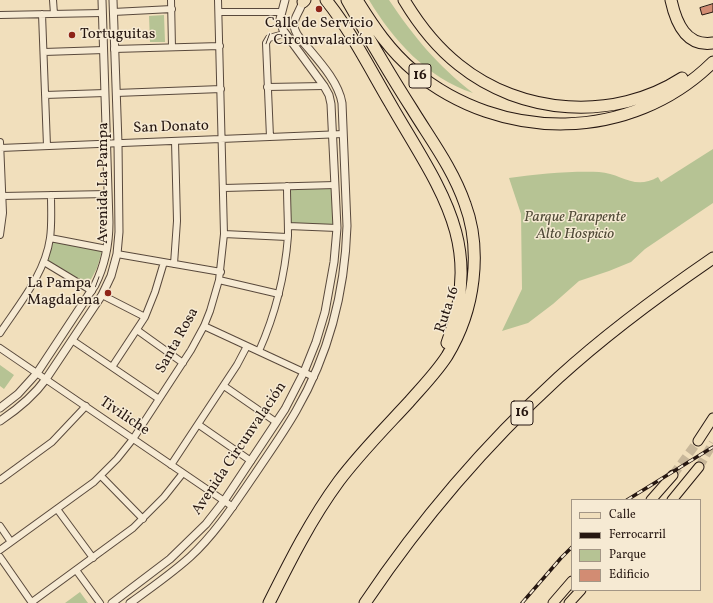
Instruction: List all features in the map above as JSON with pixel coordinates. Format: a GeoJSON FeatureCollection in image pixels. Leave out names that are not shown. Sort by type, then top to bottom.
{"type":"FeatureCollection","features":[{"type":"Feature","properties":{"kind":"highway"},"geometry":{"type":"LineString","coordinates":[[326,0],[344,25],[436,182],[449,210],[457,234],[461,256],[462,278],[457,311],[445,347],[426,383]]}},
{"type":"Feature","properties":{"kind":"highway","name":"Ruta 16"},"geometry":{"type":"LineString","coordinates":[[269,603],[297,548],[325,500],[363,452],[426,383],[441,364],[453,344],[467,310],[474,274],[472,228],[464,200],[450,171],[381,59],[347,0]]}},
{"type":"Feature","properties":{"kind":"highway","name":"16"},"geometry":{"type":"LineString","coordinates":[[357,0],[387,44],[404,62],[423,78],[468,105],[499,116],[521,121],[543,124],[567,124],[591,122],[616,117],[644,107],[669,94],[691,80],[713,62]]}},
{"type":"Feature","properties":{"kind":"highway"},"geometry":{"type":"LineString","coordinates":[[404,0],[416,19],[432,39],[450,57],[471,74],[494,87],[513,95],[548,104],[573,107],[595,106],[634,100],[658,91],[680,79],[713,52]]}},
{"type":"Feature","properties":{"kind":"highway"},"geometry":{"type":"LineString","coordinates":[[671,0],[676,15],[686,35],[697,43],[713,43]]}},
{"type":"Feature","properties":{"kind":"highway","name":"16"},"geometry":{"type":"LineString","coordinates":[[365,603],[406,545],[439,504],[482,454],[532,403],[558,378],[611,332],[713,258]]}},
{"type":"Feature","properties":{"kind":"main road"},"geometry":{"type":"LineString","coordinates":[[698,441],[713,418]]}},
{"type":"Feature","properties":{"kind":"main road"},"geometry":{"type":"LineString","coordinates":[[673,499],[699,467]]}},
{"type":"Feature","properties":{"kind":"main road"},"geometry":{"type":"LineString","coordinates":[[652,499],[673,475]]}},
{"type":"Feature","properties":{"kind":"main road"},"geometry":{"type":"LineString","coordinates":[[553,603],[571,583]]}},
{"type":"Feature","properties":{"kind":"main road"},"geometry":{"type":"LineString","coordinates":[[569,603],[580,591]]}},
{"type":"Feature","properties":{"kind":"street"},"geometry":{"type":"LineString","coordinates":[[53,0],[54,14]]}},
{"type":"Feature","properties":{"kind":"street","name":"Avenida La Pampa"},"geometry":{"type":"LineString","coordinates":[[0,408],[18,394],[37,373],[92,291],[101,272],[107,249],[109,230],[102,0]]}},
{"type":"Feature","properties":{"kind":"street","name":"Avenida La Pampa"},"geometry":{"type":"LineString","coordinates":[[0,421],[26,402],[46,379],[102,295],[111,276],[117,254],[119,232],[118,143],[112,0]]}},
{"type":"Feature","properties":{"kind":"street"},"geometry":{"type":"LineString","coordinates":[[171,0],[172,47]]}},
{"type":"Feature","properties":{"kind":"street","name":"Santa Rosa"},"geometry":{"type":"LineString","coordinates":[[0,550],[101,476],[117,459],[133,439],[183,363],[204,326],[212,306],[221,272],[224,234],[223,139],[218,0]]}},
{"type":"Feature","properties":{"kind":"street"},"geometry":{"type":"LineString","coordinates":[[270,137],[266,41],[271,37],[284,34],[281,23],[285,0]]}},
{"type":"Feature","properties":{"kind":"street","name":"Avenida Circunvalación"},"geometry":{"type":"LineString","coordinates":[[130,603],[190,557],[233,507],[286,427],[314,376],[334,322],[344,273],[347,226],[342,103],[337,87],[295,30],[295,18],[304,0]]}},
{"type":"Feature","properties":{"kind":"street"},"geometry":{"type":"LineString","coordinates":[[113,12],[172,9]]}},
{"type":"Feature","properties":{"kind":"street"},"geometry":{"type":"LineString","coordinates":[[219,12],[282,12]]}},
{"type":"Feature","properties":{"kind":"street"},"geometry":{"type":"LineString","coordinates":[[0,15],[102,13]]}},
{"type":"Feature","properties":{"kind":"street"},"geometry":{"type":"LineString","coordinates":[[42,14],[47,146]]}},
{"type":"Feature","properties":{"kind":"street","name":"Avenida Circunvalación"},"geometry":{"type":"LineString","coordinates":[[112,603],[183,548],[206,524],[224,501],[292,397],[316,342],[325,312],[334,262],[337,228],[330,100],[324,86],[284,34]]}},
{"type":"Feature","properties":{"kind":"street"},"geometry":{"type":"LineString","coordinates":[[114,49],[220,46]]}},
{"type":"Feature","properties":{"kind":"street"},"geometry":{"type":"LineString","coordinates":[[44,52],[104,50]]}},
{"type":"Feature","properties":{"kind":"street"},"geometry":{"type":"LineString","coordinates":[[268,87],[324,86]]}},
{"type":"Feature","properties":{"kind":"street"},"geometry":{"type":"LineString","coordinates":[[116,93],[221,89]]}},
{"type":"Feature","properties":{"kind":"street"},"geometry":{"type":"LineString","coordinates":[[45,95],[105,93]]}},
{"type":"Feature","properties":{"kind":"street","name":"San Donato"},"geometry":{"type":"LineString","coordinates":[[0,148],[344,134]]}},
{"type":"Feature","properties":{"kind":"street"},"geometry":{"type":"LineString","coordinates":[[174,264],[177,221],[175,141]]}},
{"type":"Feature","properties":{"kind":"street"},"geometry":{"type":"LineString","coordinates":[[0,142],[2,196],[2,222],[0,235]]}},
{"type":"Feature","properties":{"kind":"street"},"geometry":{"type":"LineString","coordinates":[[224,188],[335,185]]}},
{"type":"Feature","properties":{"kind":"street"},"geometry":{"type":"LineString","coordinates":[[259,351],[270,324],[279,294],[284,266],[288,237],[287,186]]}},
{"type":"Feature","properties":{"kind":"street"},"geometry":{"type":"LineString","coordinates":[[2,196],[108,194]]}},
{"type":"Feature","properties":{"kind":"street"},"geometry":{"type":"LineString","coordinates":[[0,333],[37,276],[44,262],[50,238],[52,195]]}},
{"type":"Feature","properties":{"kind":"street"},"geometry":{"type":"LineString","coordinates":[[288,226],[337,228]]}},
{"type":"Feature","properties":{"kind":"street"},"geometry":{"type":"LineString","coordinates":[[224,234],[288,237]]}},
{"type":"Feature","properties":{"kind":"street"},"geometry":{"type":"LineString","coordinates":[[50,238],[107,249]]}},
{"type":"Feature","properties":{"kind":"street"},"geometry":{"type":"LineString","coordinates":[[117,254],[221,272]]}},
{"type":"Feature","properties":{"kind":"street"},"geometry":{"type":"LineString","coordinates":[[44,262],[92,291]]}},
{"type":"Feature","properties":{"kind":"street"},"geometry":{"type":"LineString","coordinates":[[112,367],[144,318],[155,292],[164,262]]}},
{"type":"Feature","properties":{"kind":"street"},"geometry":{"type":"LineString","coordinates":[[219,280],[279,294]]}},
{"type":"Feature","properties":{"kind":"street"},"geometry":{"type":"LineString","coordinates":[[102,295],[144,318]]}},
{"type":"Feature","properties":{"kind":"street"},"geometry":{"type":"LineString","coordinates":[[204,326],[314,376]]}},
{"type":"Feature","properties":{"kind":"street"},"geometry":{"type":"LineString","coordinates":[[137,330],[183,363]]}},
{"type":"Feature","properties":{"kind":"street"},"geometry":{"type":"LineString","coordinates":[[72,340],[159,399]]}},
{"type":"Feature","properties":{"kind":"street"},"geometry":{"type":"LineString","coordinates":[[171,465],[199,425],[240,361],[247,346]]}},
{"type":"Feature","properties":{"kind":"street","name":"Tiviliche"},"geometry":{"type":"LineString","coordinates":[[0,348],[233,507]]}},
{"type":"Feature","properties":{"kind":"street"},"geometry":{"type":"LineString","coordinates":[[224,386],[276,422]]}},
{"type":"Feature","properties":{"kind":"street"},"geometry":{"type":"LineString","coordinates":[[0,480],[52,442],[86,406]]}},
{"type":"Feature","properties":{"kind":"street"},"geometry":{"type":"LineString","coordinates":[[199,425],[250,461]]}},
{"type":"Feature","properties":{"kind":"street"},"geometry":{"type":"LineString","coordinates":[[0,557],[32,603],[121,538],[143,519],[164,497],[183,473]]}},
{"type":"Feature","properties":{"kind":"street"},"geometry":{"type":"LineString","coordinates":[[101,476],[143,519]]}},
{"type":"Feature","properties":{"kind":"street"},"geometry":{"type":"LineString","coordinates":[[57,509],[94,558]]}},
{"type":"Feature","properties":{"kind":"street"},"geometry":{"type":"LineString","coordinates":[[0,526],[12,542]]}},
{"type":"Feature","properties":{"kind":"street"},"geometry":{"type":"LineString","coordinates":[[76,570],[100,603]]}},
{"type":"Feature","properties":{"kind":"green space"},"geometry":{"type":"Polygon","coordinates":[[[369,0],[389,0],[427,50],[448,72],[473,93],[456,86],[426,68],[400,43],[378,15],[369,0]]]}},
{"type":"Feature","properties":{"kind":"green space"},"geometry":{"type":"Polygon","coordinates":[[[164,15],[165,42],[150,42],[149,16],[164,15]]]}},
{"type":"Feature","properties":{"kind":"green space","name":"Parque Parapente Alto Hospicio"},"geometry":{"type":"Polygon","coordinates":[[[713,149],[713,203],[645,249],[631,262],[579,281],[553,304],[528,323],[502,331],[522,289],[521,214],[509,178],[554,173],[599,172],[635,182],[649,181],[658,177],[661,182],[713,149]]]}},
{"type":"Feature","properties":{"kind":"green space"},"geometry":{"type":"Polygon","coordinates":[[[330,188],[332,190],[333,224],[331,226],[293,224],[290,222],[289,193],[292,189],[330,188]]]}},
{"type":"Feature","properties":{"kind":"green space"},"geometry":{"type":"Polygon","coordinates":[[[53,241],[102,251],[97,268],[88,285],[48,262],[47,257],[51,242],[53,241]]]}},
{"type":"Feature","properties":{"kind":"green space"},"geometry":{"type":"Polygon","coordinates":[[[0,365],[14,375],[4,389],[0,386],[0,365]]]}},
{"type":"Feature","properties":{"kind":"green space"},"geometry":{"type":"Polygon","coordinates":[[[80,592],[88,603],[65,603],[80,592]]]}},
{"type":"Feature","properties":{"kind":"building"},"geometry":{"type":"Polygon","coordinates":[[[713,4],[713,12],[702,15],[700,8],[713,4]]]}},
{"type":"Feature","properties":{"kind":"tunnel"},"geometry":{"type":"LineString","coordinates":[[673,475],[698,441]]}},
{"type":"Feature","properties":{"kind":"tunnel"},"geometry":{"type":"LineString","coordinates":[[699,467],[713,443]]}},
{"type":"Feature","properties":{"kind":"railway"},"geometry":{"type":"LineString","coordinates":[[629,499],[713,447]]}},
{"type":"Feature","properties":{"kind":"railway"},"geometry":{"type":"LineString","coordinates":[[522,603],[571,548]]}},
{"type":"Feature","properties":{"kind":"place","name":"Calle de Servicio / Circunvalación"},"geometry":{"type":"Point","coordinates":[319,9]}},
{"type":"Feature","properties":{"kind":"place","name":"Tortuguitas"},"geometry":{"type":"Point","coordinates":[72,35]}},
{"type":"Feature","properties":{"kind":"place","name":"La Pampa / Magdalena"},"geometry":{"type":"Point","coordinates":[108,293]}}]}
